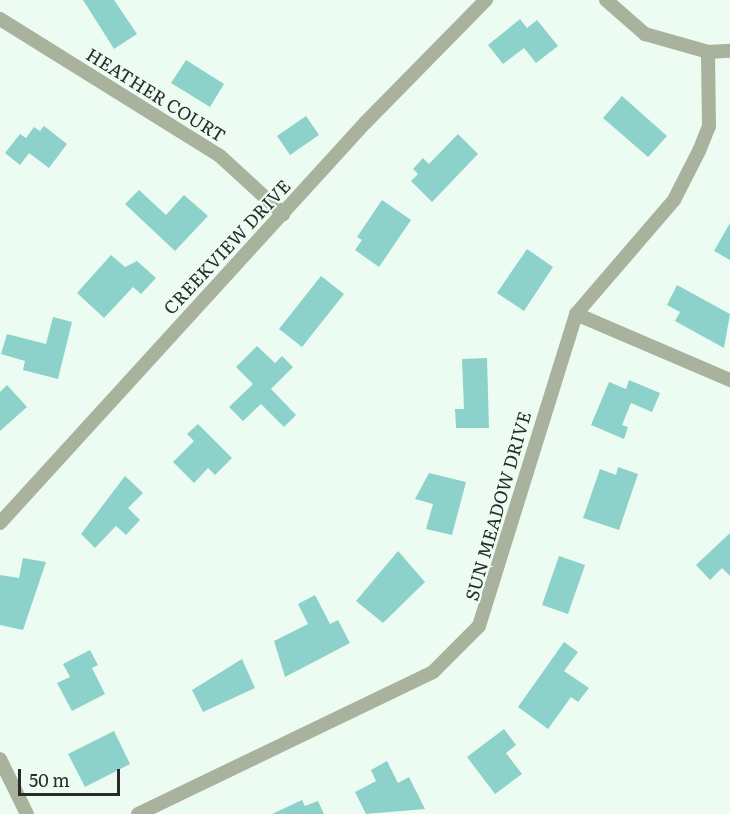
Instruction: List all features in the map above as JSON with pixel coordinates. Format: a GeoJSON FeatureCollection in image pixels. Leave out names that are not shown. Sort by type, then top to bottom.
{"type":"FeatureCollection","features":[{"type":"Feature","properties":{"kind":"street","name":"CREEKVIEW DRIVE"},"geometry":{"type":"LineString","coordinates":[[0,524],[283,214],[486,0]]}},
{"type":"Feature","properties":{"kind":"street"},"geometry":{"type":"LineString","coordinates":[[606,0],[645,34],[708,52],[730,51]]}},
{"type":"Feature","properties":{"kind":"street","name":"HEATHER COURT"},"geometry":{"type":"LineString","coordinates":[[0,19],[220,156],[283,214]]}},
{"type":"Feature","properties":{"kind":"street","name":"SUN MEADOW DRIVE"},"geometry":{"type":"LineString","coordinates":[[138,814],[433,672],[469,640],[486,612],[576,314],[674,200],[689,175],[709,126],[708,52]]}},
{"type":"Feature","properties":{"kind":"street"},"geometry":{"type":"LineString","coordinates":[[576,314],[730,380]]}},
{"type":"Feature","properties":{"kind":"street"},"geometry":{"type":"LineString","coordinates":[[0,759],[27,814]]}},
{"type":"Feature","properties":{"kind":"building"},"geometry":{"type":"Polygon","coordinates":[[[83,0],[114,0],[137,34],[114,49],[83,0]]]}},
{"type":"Feature","properties":{"kind":"building"},"geometry":{"type":"Polygon","coordinates":[[[520,19],[527,28],[537,20],[558,46],[536,63],[524,48],[503,64],[488,45],[520,19]]]}},
{"type":"Feature","properties":{"kind":"building"},"geometry":{"type":"Polygon","coordinates":[[[186,60],[224,84],[210,107],[171,83],[186,60]]]}},
{"type":"Feature","properties":{"kind":"building"},"geometry":{"type":"Polygon","coordinates":[[[622,96],[667,136],[648,157],[603,118],[622,96]]]}},
{"type":"Feature","properties":{"kind":"building"},"geometry":{"type":"Polygon","coordinates":[[[306,116],[319,135],[290,155],[277,136],[306,116]]]}},
{"type":"Feature","properties":{"kind":"building"},"geometry":{"type":"Polygon","coordinates":[[[44,126],[67,144],[49,168],[29,153],[20,165],[5,153],[20,134],[26,138],[34,127],[40,131],[44,126]]]}},
{"type":"Feature","properties":{"kind":"building"},"geometry":{"type":"Polygon","coordinates":[[[458,134],[478,154],[432,202],[411,181],[418,174],[413,169],[423,158],[429,164],[458,134]]]}},
{"type":"Feature","properties":{"kind":"building"},"geometry":{"type":"Polygon","coordinates":[[[139,190],[166,215],[184,195],[208,216],[175,251],[125,204],[139,190]]]}},
{"type":"Feature","properties":{"kind":"building"},"geometry":{"type":"Polygon","coordinates":[[[382,200],[411,220],[379,267],[355,250],[362,240],[357,237],[382,200]]]}},
{"type":"Feature","properties":{"kind":"building"},"geometry":{"type":"Polygon","coordinates":[[[730,223],[730,260],[714,251],[730,223]]]}},
{"type":"Feature","properties":{"kind":"building"},"geometry":{"type":"Polygon","coordinates":[[[527,249],[553,267],[524,311],[497,293],[527,249]]]}},
{"type":"Feature","properties":{"kind":"building"},"geometry":{"type":"Polygon","coordinates":[[[111,255],[125,267],[137,261],[156,278],[141,294],[133,287],[104,318],[77,293],[111,255]]]}},
{"type":"Feature","properties":{"kind":"building"},"geometry":{"type":"Polygon","coordinates":[[[321,276],[344,294],[302,347],[279,329],[321,276]]]}},
{"type":"Feature","properties":{"kind":"building"},"geometry":{"type":"Polygon","coordinates":[[[677,285],[730,314],[724,348],[675,321],[680,312],[667,305],[677,285]]]}},
{"type":"Feature","properties":{"kind":"building"},"geometry":{"type":"Polygon","coordinates":[[[53,317],[72,322],[58,379],[23,370],[25,361],[1,354],[7,334],[46,344],[53,317]]]}},
{"type":"Feature","properties":{"kind":"building"},"geometry":{"type":"Polygon","coordinates":[[[257,346],[275,363],[282,356],[293,367],[271,389],[296,415],[284,427],[261,404],[243,421],[229,407],[253,384],[236,367],[257,346]]]}},
{"type":"Feature","properties":{"kind":"building"},"geometry":{"type":"Polygon","coordinates":[[[487,358],[489,428],[456,428],[455,409],[464,409],[462,359],[487,358]]]}},
{"type":"Feature","properties":{"kind":"building"},"geometry":{"type":"Polygon","coordinates":[[[629,380],[660,393],[652,412],[631,403],[622,425],[628,427],[624,439],[591,425],[609,382],[626,389],[629,380]]]}},
{"type":"Feature","properties":{"kind":"building"},"geometry":{"type":"Polygon","coordinates":[[[7,385],[27,407],[0,431],[0,392],[7,385]]]}},
{"type":"Feature","properties":{"kind":"building"},"geometry":{"type":"Polygon","coordinates":[[[198,424],[232,458],[215,475],[208,468],[194,483],[173,462],[194,441],[187,434],[198,424]]]}},
{"type":"Feature","properties":{"kind":"building"},"geometry":{"type":"Polygon","coordinates":[[[618,467],[638,474],[619,530],[583,518],[600,469],[616,475],[618,467]]]}},
{"type":"Feature","properties":{"kind":"building"},"geometry":{"type":"Polygon","coordinates":[[[429,473],[466,482],[452,535],[426,529],[433,504],[415,499],[429,473]]]}},
{"type":"Feature","properties":{"kind":"building"},"geometry":{"type":"Polygon","coordinates":[[[125,476],[143,493],[128,508],[140,520],[126,535],[116,526],[95,548],[81,534],[125,476]]]}},
{"type":"Feature","properties":{"kind":"building"},"geometry":{"type":"Polygon","coordinates":[[[730,533],[730,576],[722,568],[710,580],[696,565],[730,533]]]}},
{"type":"Feature","properties":{"kind":"building"},"geometry":{"type":"Polygon","coordinates":[[[398,551],[425,582],[383,623],[356,601],[398,551]]]}},
{"type":"Feature","properties":{"kind":"building"},"geometry":{"type":"Polygon","coordinates":[[[559,556],[585,565],[568,614],[542,605],[559,556]]]}},
{"type":"Feature","properties":{"kind":"building"},"geometry":{"type":"Polygon","coordinates":[[[23,558],[46,562],[23,630],[0,625],[0,575],[19,578],[23,558]]]}},
{"type":"Feature","properties":{"kind":"building"},"geometry":{"type":"Polygon","coordinates":[[[315,595],[330,624],[338,620],[350,643],[285,677],[274,641],[308,624],[298,604],[315,595]]]}},
{"type":"Feature","properties":{"kind":"building"},"geometry":{"type":"Polygon","coordinates":[[[564,642],[578,652],[564,671],[589,688],[578,702],[571,697],[548,729],[518,707],[564,642]]]}},
{"type":"Feature","properties":{"kind":"building"},"geometry":{"type":"Polygon","coordinates":[[[90,650],[98,665],[92,668],[105,694],[72,711],[57,683],[70,677],[63,664],[90,650]]]}},
{"type":"Feature","properties":{"kind":"building"},"geometry":{"type":"Polygon","coordinates":[[[242,659],[255,688],[203,712],[192,690],[242,659]]]}},
{"type":"Feature","properties":{"kind":"building"},"geometry":{"type":"Polygon","coordinates":[[[504,729],[516,745],[506,753],[522,774],[495,794],[467,757],[504,729]]]}},
{"type":"Feature","properties":{"kind":"building"},"geometry":{"type":"Polygon","coordinates":[[[114,731],[130,764],[85,787],[68,754],[114,731]]]}},
{"type":"Feature","properties":{"kind":"building"},"geometry":{"type":"Polygon","coordinates":[[[387,761],[398,783],[409,777],[425,809],[366,814],[355,792],[376,781],[371,770],[387,761]]]}},
{"type":"Feature","properties":{"kind":"building"},"geometry":{"type":"Polygon","coordinates":[[[302,800],[305,806],[318,801],[324,814],[272,814],[302,800]]]}}]}
